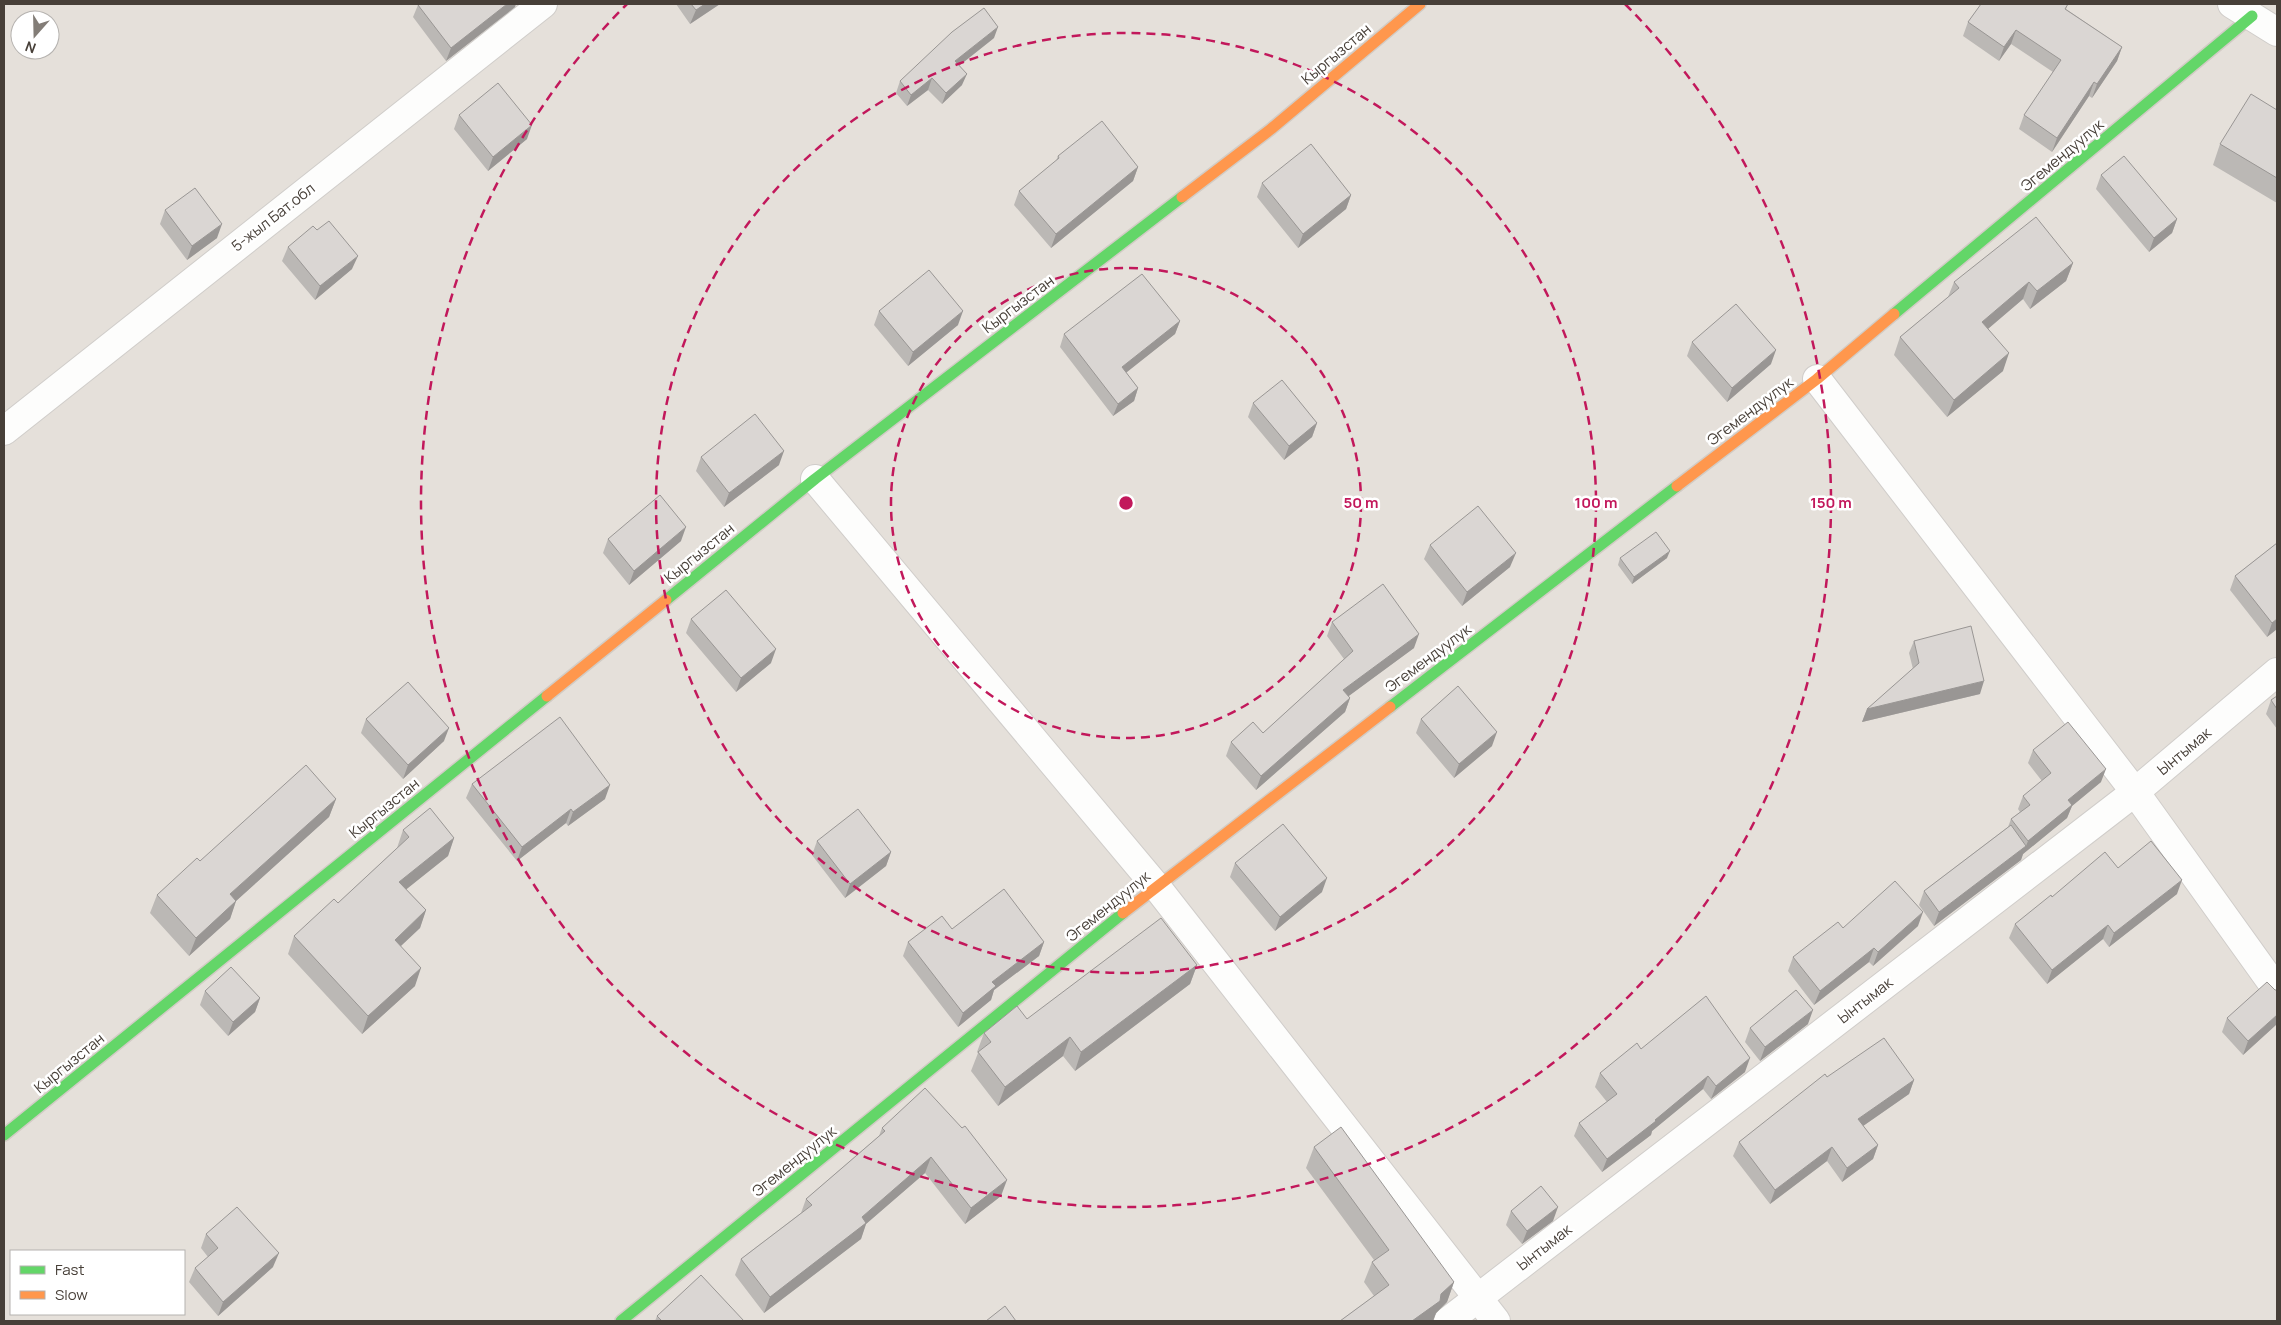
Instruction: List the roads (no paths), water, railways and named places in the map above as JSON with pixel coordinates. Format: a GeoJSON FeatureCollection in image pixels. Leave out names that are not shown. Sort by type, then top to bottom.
{"type":"FeatureCollection","features":[{"type":"Feature","properties":{"kind":"street","name":"5-жыл Бат.обл"},"geometry":{"type":"LineString","coordinates":[[4,431],[542,4]]}},
{"type":"Feature","properties":{"kind":"street","name":"Кыргызстан"},"geometry":{"type":"LineString","coordinates":[[4,1135],[815,478],[1271,129],[1420,4]]}},
{"type":"Feature","properties":{"kind":"street"},"geometry":{"type":"LineString","coordinates":[[2242,10],[2277,32]]}},
{"type":"Feature","properties":{"kind":"street","name":"Эгемендуулук"},"geometry":{"type":"LineString","coordinates":[[621,1321],[1156,886],[1817,379],[2242,10]]}},
{"type":"Feature","properties":{"kind":"street"},"geometry":{"type":"LineString","coordinates":[[1817,379],[2135,792],[2277,990]]}},
{"type":"Feature","properties":{"kind":"street"},"geometry":{"type":"LineString","coordinates":[[815,478],[1156,886],[1496,1321]]}},
{"type":"Feature","properties":{"kind":"street","name":"Ынтымак"},"geometry":{"type":"LineString","coordinates":[[1448,1321],[2135,792],[2277,672]]}}]}
